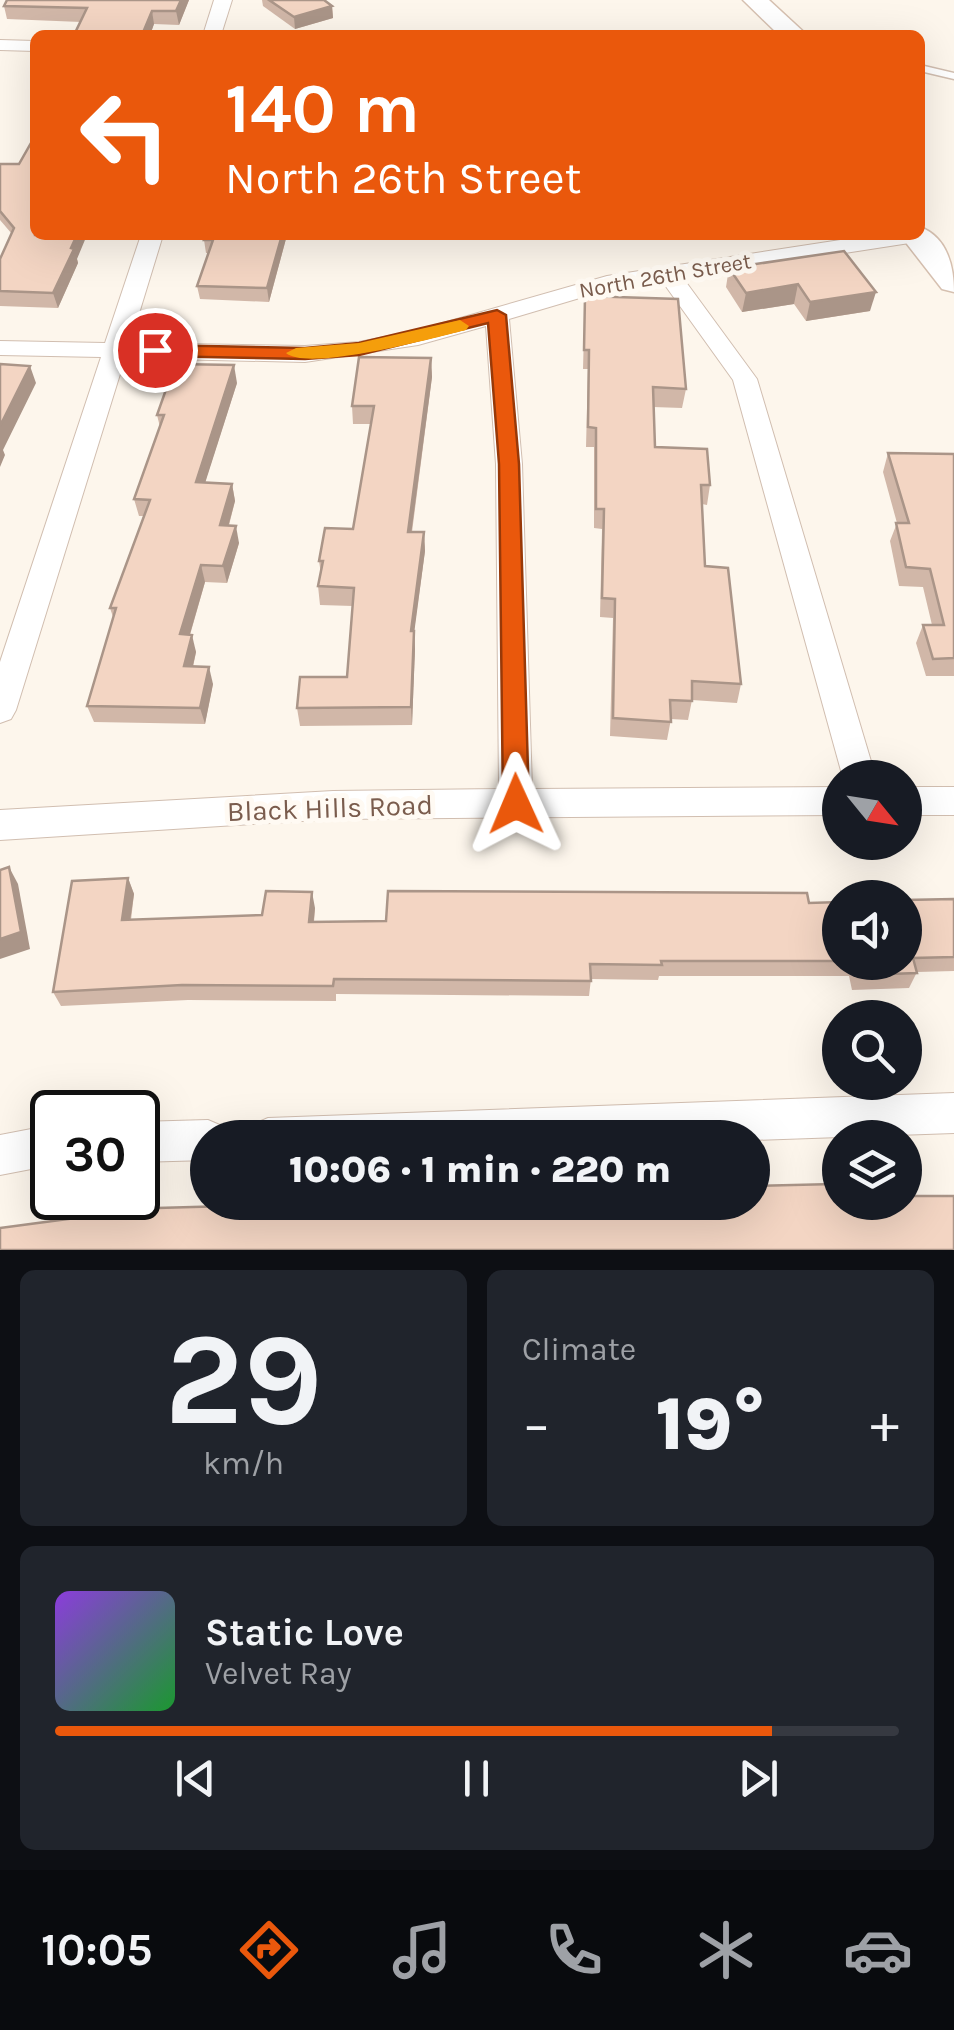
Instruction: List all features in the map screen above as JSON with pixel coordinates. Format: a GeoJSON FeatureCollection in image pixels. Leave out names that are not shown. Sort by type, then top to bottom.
{"type":"FeatureCollection","features":[{"type":"Feature","properties":{"kind":"street"},"geometry":{"type":"LineString","coordinates":[[214,30],[223,0]]}},
{"type":"Feature","properties":{"kind":"street"},"geometry":{"type":"LineString","coordinates":[[755,0],[788,30]]}},
{"type":"Feature","properties":{"kind":"street"},"geometry":{"type":"LineString","coordinates":[[0,46],[30,46]]}},
{"type":"Feature","properties":{"kind":"street"},"geometry":{"type":"LineString","coordinates":[[0,710],[151,240]]}},
{"type":"Feature","properties":{"kind":"street","name":"North 26th Street"},"geometry":{"type":"LineString","coordinates":[[0,348],[305,354],[359,349],[418,338],[607,282],[883,240]]}},
{"type":"Feature","properties":{"kind":"street"},"geometry":{"type":"LineString","coordinates":[[920,240],[954,282]]}},
{"type":"Feature","properties":{"kind":"street"},"geometry":{"type":"LineString","coordinates":[[668,273],[744,379],[855,760]]}},
{"type":"Feature","properties":{"kind":"street"},"geometry":{"type":"LineString","coordinates":[[497,315],[509,464],[516,804]]}},
{"type":"Feature","properties":{"kind":"street"},"geometry":{"type":"LineString","coordinates":[[922,801],[954,801]]}},
{"type":"Feature","properties":{"kind":"street","name":"Black Hills Road"},"geometry":{"type":"LineString","coordinates":[[0,825],[333,806],[822,802]]}},
{"type":"Feature","properties":{"kind":"street"},"geometry":{"type":"LineString","coordinates":[[762,1120],[954,1113]]}},
{"type":"Feature","properties":{"kind":"street"},"geometry":{"type":"LineString","coordinates":[[160,1141],[190,1141]]}},
{"type":"Feature","properties":{"kind":"street"},"geometry":{"type":"LineString","coordinates":[[0,1155],[30,1149]]}},
{"type":"Feature","properties":{"kind":"lane"},"geometry":{"type":"LineString","coordinates":[[925,71],[954,76]]}},
{"type":"Feature","properties":{"kind":"building"},"geometry":{"type":"Polygon","coordinates":[[[7,0],[181,0],[176,11],[152,11],[144,30],[76,30],[87,8],[4,6],[7,0]]]}},
{"type":"Feature","properties":{"kind":"building"},"geometry":{"type":"Polygon","coordinates":[[[269,0],[324,0],[332,6],[294,17],[269,0]]]}},
{"type":"Feature","properties":{"kind":"building"},"geometry":{"type":"Polygon","coordinates":[[[30,145],[30,240],[75,240],[53,293],[0,291],[0,259],[14,228],[0,211],[0,164],[19,164],[30,145]]]}},
{"type":"Feature","properties":{"kind":"building"},"geometry":{"type":"Polygon","coordinates":[[[213,240],[281,240],[267,288],[197,286],[213,240]]]}},
{"type":"Feature","properties":{"kind":"building"},"geometry":{"type":"Polygon","coordinates":[[[844,251],[876,292],[810,302],[798,284],[746,293],[729,268],[844,251]]]}},
{"type":"Feature","properties":{"kind":"building"},"geometry":{"type":"Polygon","coordinates":[[[585,296],[678,299],[686,389],[653,387],[655,447],[707,449],[710,485],[701,485],[705,566],[728,568],[741,684],[692,681],[692,701],[670,700],[671,722],[613,718],[615,599],[602,598],[604,509],[596,509],[596,428],[588,427],[585,296]]]}},
{"type":"Feature","properties":{"kind":"building"},"geometry":{"type":"Polygon","coordinates":[[[359,357],[431,358],[408,532],[424,532],[411,631],[411,707],[297,708],[300,677],[347,677],[354,588],[318,586],[325,528],[353,529],[374,406],[352,406],[359,357]]]}},
{"type":"Feature","properties":{"kind":"building"},"geometry":{"type":"Polygon","coordinates":[[[0,364],[30,366],[0,426],[0,364]]]}},
{"type":"Feature","properties":{"kind":"building"},"geometry":{"type":"Polygon","coordinates":[[[175,364],[234,365],[196,482],[232,484],[220,525],[236,526],[223,566],[201,565],[180,634],[192,635],[184,666],[209,667],[200,708],[87,706],[116,608],[110,608],[150,500],[134,499],[164,415],[157,415],[175,364]]]}},
{"type":"Feature","properties":{"kind":"building"},"geometry":{"type":"Polygon","coordinates":[[[888,453],[954,454],[954,658],[933,659],[923,625],[944,625],[930,569],[906,567],[896,523],[909,523],[888,453]]]}},
{"type":"Feature","properties":{"kind":"building"},"geometry":{"type":"Polygon","coordinates":[[[9,867],[21,932],[0,939],[0,870],[9,867]]]}},
{"type":"Feature","properties":{"kind":"building"},"geometry":{"type":"Polygon","coordinates":[[[128,878],[122,920],[262,915],[266,891],[312,892],[309,922],[386,921],[388,891],[807,893],[809,903],[822,903],[822,961],[590,964],[591,981],[334,979],[333,986],[182,985],[53,992],[72,881],[128,878]]]}},
{"type":"Feature","properties":{"kind":"building"},"geometry":{"type":"Polygon","coordinates":[[[954,899],[954,957],[922,958],[922,900],[954,899]]]}},
{"type":"Feature","properties":{"kind":"building"},"geometry":{"type":"Polygon","coordinates":[[[822,1184],[822,1220],[922,1220],[922,1196],[954,1196],[954,1250],[0,1250],[0,1228],[60,1220],[160,1220],[160,1208],[190,1207],[190,1220],[770,1220],[770,1186],[822,1184]]]}},
{"type":"Feature","properties":{"kind":"slow traffic"},"geometry":{"type":"LineString","coordinates":[[296,353],[359,349],[460,326]]}},
{"type":"Feature","properties":{"kind":"route"},"geometry":{"type":"LineString","coordinates":[[155,350],[305,354],[359,349],[418,338],[497,315],[509,464],[516,804]]}}]}
